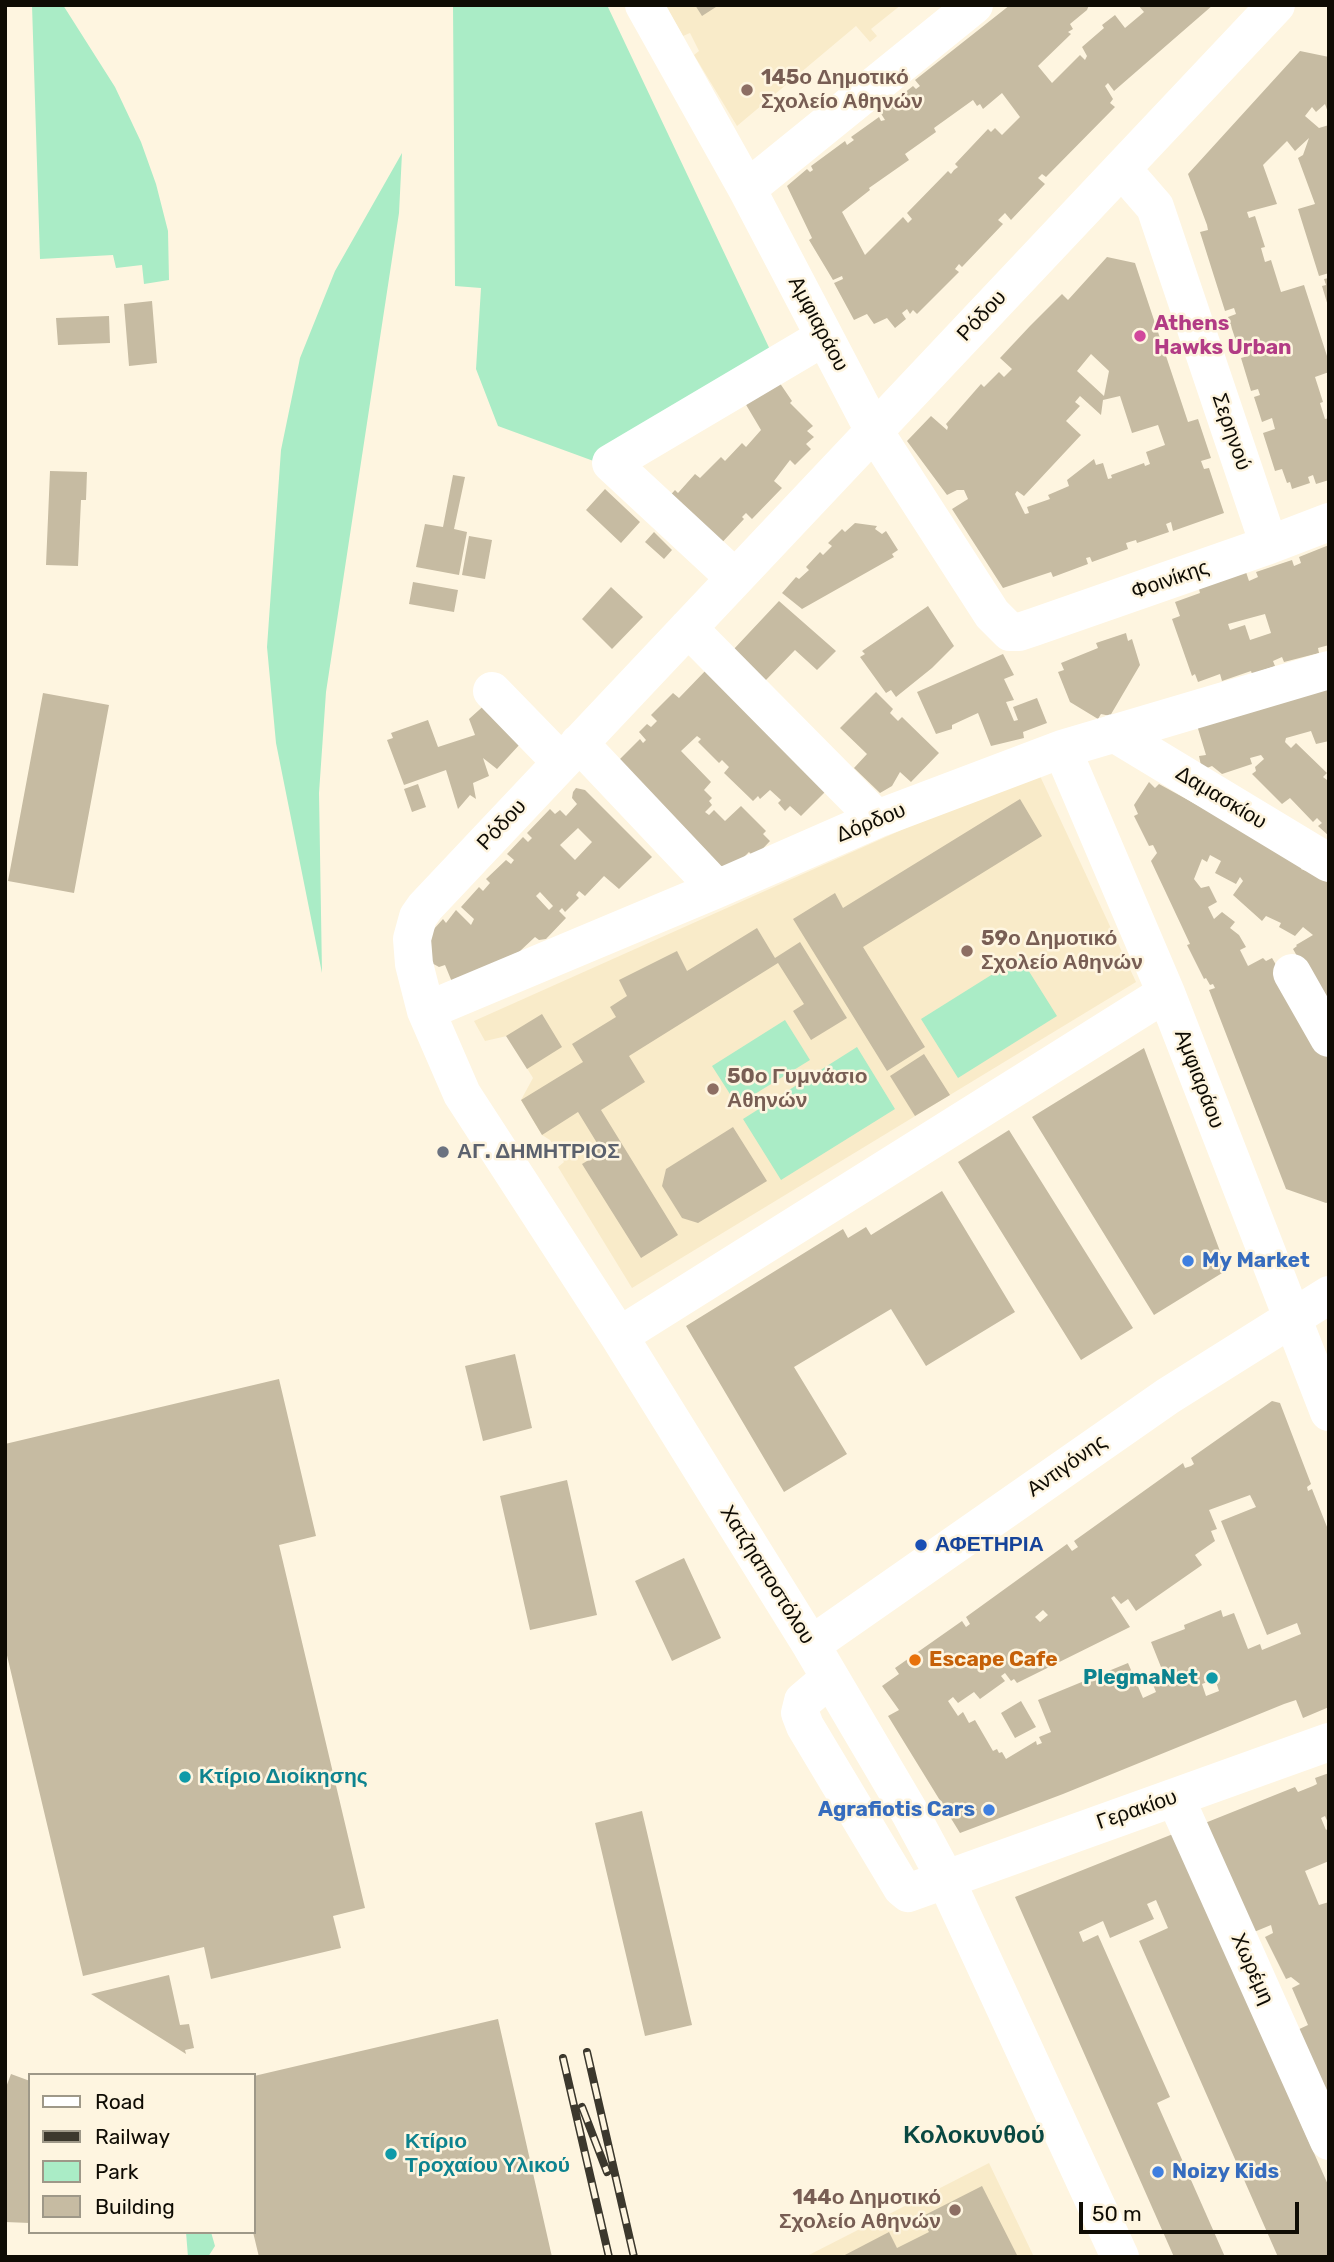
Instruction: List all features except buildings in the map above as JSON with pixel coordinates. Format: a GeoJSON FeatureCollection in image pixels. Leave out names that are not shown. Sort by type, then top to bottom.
{"type":"FeatureCollection","features":[{"type":"Feature","properties":{"kind":"street","name":"Αμφιαράου"},"geometry":{"type":"LineString","coordinates":[[644,5],[747,189],[874,431],[992,614],[1010,632]]}},
{"type":"Feature","properties":{"kind":"street"},"geometry":{"type":"LineString","coordinates":[[747,189],[974,5]]}},
{"type":"Feature","properties":{"kind":"street","name":"Ρόδου"},"geometry":{"type":"LineString","coordinates":[[425,907],[1276,5]]}},
{"type":"Feature","properties":{"kind":"street","name":"Σερηνού"},"geometry":{"type":"LineString","coordinates":[[1122,169],[1155,207],[1269,545]]}},
{"type":"Feature","properties":{"kind":"street"},"geometry":{"type":"LineString","coordinates":[[735,578],[611,463],[824,337]]}},
{"type":"Feature","properties":{"kind":"street","name":"Φοινίκης"},"geometry":{"type":"LineString","coordinates":[[1010,632],[1034,627],[1329,522]]}},
{"type":"Feature","properties":{"kind":"street"},"geometry":{"type":"LineString","coordinates":[[688,628],[877,819]]}},
{"type":"Feature","properties":{"kind":"street","name":"Δόρδου"},"geometry":{"type":"LineString","coordinates":[[426,1011],[877,819],[1062,748],[1329,670]]}},
{"type":"Feature","properties":{"kind":"street"},"geometry":{"type":"LineString","coordinates":[[492,691],[570,753],[717,889]]}},
{"type":"Feature","properties":{"kind":"street","name":"Δαμασκίου"},"geometry":{"type":"LineString","coordinates":[[1114,733],[1329,863]]}},
{"type":"Feature","properties":{"kind":"street","name":"Αμφιαράου"},"geometry":{"type":"LineString","coordinates":[[1062,748],[1166,993],[1329,1412]]}},
{"type":"Feature","properties":{"kind":"street","name":"Χατζηαποστόλου"},"geometry":{"type":"LineString","coordinates":[[425,907],[418,917],[412,939],[414,964],[426,1011],[462,1094],[619,1336],[811,1645],[945,1878],[1120,2257]]}},
{"type":"Feature","properties":{"kind":"street"},"geometry":{"type":"LineString","coordinates":[[1292,973],[1329,1038]]}},
{"type":"Feature","properties":{"kind":"street"},"geometry":{"type":"LineString","coordinates":[[619,1336],[1166,993]]}},
{"type":"Feature","properties":{"kind":"street","name":"Αντιγόνης"},"geometry":{"type":"LineString","coordinates":[[811,1645],[1168,1396],[1329,1295]]}},
{"type":"Feature","properties":{"kind":"street","name":"Γερακίου"},"geometry":{"type":"LineString","coordinates":[[945,1878],[1329,1742]]}},
{"type":"Feature","properties":{"kind":"street","name":"Χωρέμη"},"geometry":{"type":"LineString","coordinates":[[1175,1797],[1329,2141]]}},
{"type":"Feature","properties":{"kind":"shaded area","name":"145ο Δημοτικό Σχολείο Αθηνών"},"geometry":{"type":"Polygon","coordinates":[[[665,5],[901,5],[871,29],[877,36],[870,42],[856,26],[737,126],[694,55],[699,51],[690,33],[683,36],[665,5]]]}},
{"type":"Feature","properties":{"kind":"shaded area"},"geometry":{"type":"Polygon","coordinates":[[[1029,773],[1040,776],[1136,982],[632,1288],[558,1167],[564,1162],[550,1140],[542,1135],[521,1100],[533,1078],[507,1036],[485,1041],[474,1021],[1029,773]]]}},
{"type":"Feature","properties":{"kind":"shaded area","name":"144ο Δημοτικό Σχολείο Αθηνών"},"geometry":{"type":"Polygon","coordinates":[[[989,2163],[1034,2257],[805,2257],[989,2163]]]}},
{"type":"Feature","properties":{"kind":"green space"},"geometry":{"type":"Polygon","coordinates":[[[32,5],[63,5],[115,87],[141,142],[156,184],[168,231],[169,280],[144,284],[142,265],[116,268],[113,255],[40,259],[32,5]]]}},
{"type":"Feature","properties":{"kind":"green space"},"geometry":{"type":"Polygon","coordinates":[[[453,5],[607,5],[773,356],[599,463],[498,426],[476,369],[481,288],[455,286],[453,5]]]}},
{"type":"Feature","properties":{"kind":"green space"},"geometry":{"type":"Polygon","coordinates":[[[402,153],[399,213],[326,692],[319,793],[322,973],[276,743],[267,647],[281,450],[300,358],[335,271],[402,153]]]}},
{"type":"Feature","properties":{"kind":"green space"},"geometry":{"type":"Polygon","coordinates":[[[1020,957],[1057,1016],[958,1078],[921,1019],[1020,957]]]}},
{"type":"Feature","properties":{"kind":"green space"},"geometry":{"type":"Polygon","coordinates":[[[785,1020],[810,1060],[737,1105],[712,1066],[785,1020]]]}},
{"type":"Feature","properties":{"kind":"green space"},"geometry":{"type":"Polygon","coordinates":[[[857,1047],[895,1109],[781,1180],[743,1119],[857,1047]]]}},
{"type":"Feature","properties":{"kind":"green space"},"geometry":{"type":"Polygon","coordinates":[[[186,2234],[212,2234],[215,2246],[208,2257],[188,2257],[186,2234]]]}},
{"type":"Feature","properties":{"kind":"railway"},"geometry":{"type":"LineString","coordinates":[[587,2052],[634,2257]]}},
{"type":"Feature","properties":{"kind":"railway"},"geometry":{"type":"LineString","coordinates":[[563,2058],[609,2257]]}},
{"type":"Feature","properties":{"kind":"railway"},"geometry":{"type":"LineString","coordinates":[[582,2107],[607,2172]]}},
{"type":"Feature","properties":{"kind":"place","name":"145ο Δημοτικό Σχολείο Αθηνών"},"geometry":{"type":"Point","coordinates":[747,90]}},
{"type":"Feature","properties":{"kind":"place","name":"Athens Hawks Urban"},"geometry":{"type":"Point","coordinates":[1140,336]}},
{"type":"Feature","properties":{"kind":"place","name":"59ο Δημοτικό Σχολείο Αθηνών"},"geometry":{"type":"Point","coordinates":[967,951]}},
{"type":"Feature","properties":{"kind":"place","name":"50ο Γυμνάσιο Αθηνών"},"geometry":{"type":"Point","coordinates":[713,1089]}},
{"type":"Feature","properties":{"kind":"place","name":"ΑΓ. ΔΗΜΗΤΡΙΟΣ"},"geometry":{"type":"Point","coordinates":[443,1152]}},
{"type":"Feature","properties":{"kind":"place","name":"My Market"},"geometry":{"type":"Point","coordinates":[1188,1261]}},
{"type":"Feature","properties":{"kind":"place","name":"ΑΦΕΤΗΡΙΑ"},"geometry":{"type":"Point","coordinates":[921,1545]}},
{"type":"Feature","properties":{"kind":"place","name":"Escape Cafe"},"geometry":{"type":"Point","coordinates":[915,1660]}},
{"type":"Feature","properties":{"kind":"place","name":"PlegmaNet"},"geometry":{"type":"Point","coordinates":[1212,1678]}},
{"type":"Feature","properties":{"kind":"place","name":"Κτίριο Διοίκησης"},"geometry":{"type":"Point","coordinates":[185,1777]}},
{"type":"Feature","properties":{"kind":"place","name":"Agrafiotis Cars"},"geometry":{"type":"Point","coordinates":[989,1810]}},
{"type":"Feature","properties":{"kind":"place","name":"Κτίριο Τροχαίου Υλικού"},"geometry":{"type":"Point","coordinates":[391,2154]}},
{"type":"Feature","properties":{"kind":"place","name":"Noizy Kids"},"geometry":{"type":"Point","coordinates":[1158,2172]}},
{"type":"Feature","properties":{"kind":"place","name":"144ο Δημοτικό Σχολείο Αθηνών"},"geometry":{"type":"Point","coordinates":[955,2210]}},
{"type":"Feature","properties":{"kind":"district","name":"Κολοκυνθού"},"geometry":{"type":"Point","coordinates":[974,2136]}}]}
